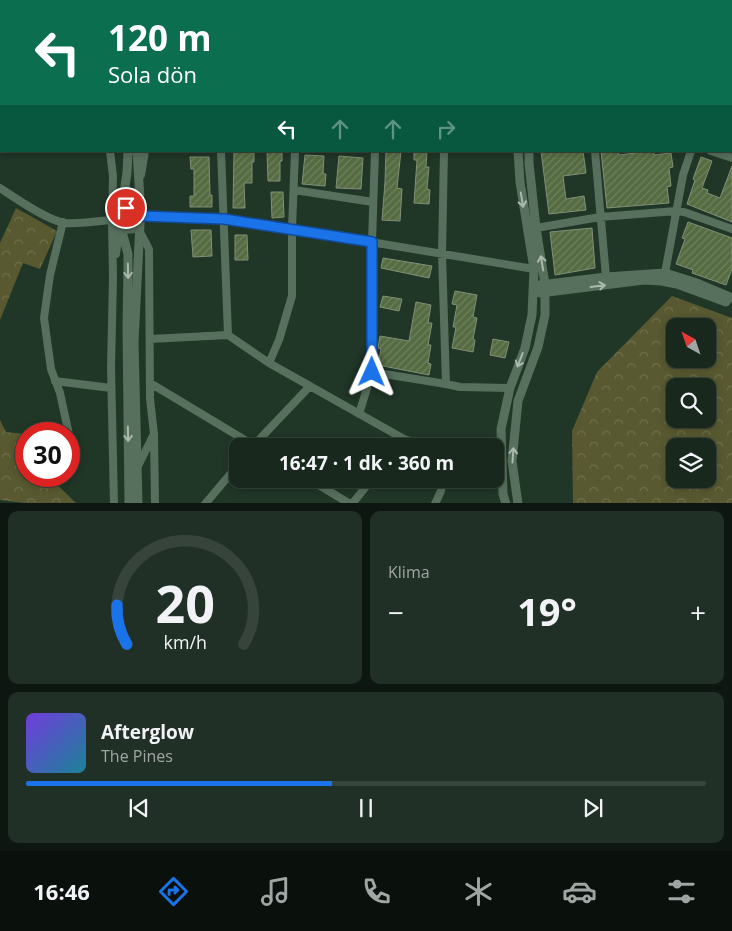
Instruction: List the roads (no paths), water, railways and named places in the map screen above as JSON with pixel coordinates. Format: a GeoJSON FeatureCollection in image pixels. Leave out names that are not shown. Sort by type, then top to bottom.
{"type":"FeatureCollection","features":[{"type":"Feature","properties":{"kind":"street"},"geometry":{"type":"LineString","coordinates":[[110,152],[118,219],[128,254],[129,503]]}},
{"type":"Feature","properties":{"kind":"street"},"geometry":{"type":"LineString","coordinates":[[114,503],[113,278],[118,219],[128,152]]}},
{"type":"Feature","properties":{"kind":"street"},"geometry":{"type":"LineString","coordinates":[[137,152],[140,224],[134,342],[138,503]]}},
{"type":"Feature","properties":{"kind":"street"},"geometry":{"type":"LineString","coordinates":[[139,187],[145,152]]}},
{"type":"Feature","properties":{"kind":"street"},"geometry":{"type":"LineString","coordinates":[[221,152],[228,335]]}},
{"type":"Feature","properties":{"kind":"street"},"geometry":{"type":"LineString","coordinates":[[269,363],[279,340],[292,296],[295,152]]}},
{"type":"Feature","properties":{"kind":"street"},"geometry":{"type":"LineString","coordinates":[[359,414],[372,372],[372,242],[375,152]]}},
{"type":"Feature","properties":{"kind":"street"},"geometry":{"type":"LineString","coordinates":[[444,152],[442,254],[446,384]]}},
{"type":"Feature","properties":{"kind":"street"},"geometry":{"type":"LineString","coordinates":[[500,438],[510,388],[525,348],[532,316],[534,269],[520,182],[518,152]]}},
{"type":"Feature","properties":{"kind":"street"},"geometry":{"type":"LineString","coordinates":[[518,503],[512,461],[518,401],[538,348],[546,315],[545,288],[536,228],[529,152]]}},
{"type":"Feature","properties":{"kind":"street"},"geometry":{"type":"LineString","coordinates":[[595,152],[606,276]]}},
{"type":"Feature","properties":{"kind":"street"},"geometry":{"type":"LineString","coordinates":[[665,273],[683,174],[691,152]]}},
{"type":"Feature","properties":{"kind":"street"},"geometry":{"type":"LineString","coordinates":[[714,152],[732,158]]}},
{"type":"Feature","properties":{"kind":"street"},"geometry":{"type":"LineString","coordinates":[[0,188],[34,209],[63,222],[82,223],[118,219],[126,208],[137,210],[149,250],[150,383],[154,434],[155,503]]}},
{"type":"Feature","properties":{"kind":"street"},"geometry":{"type":"LineString","coordinates":[[294,190],[373,202]]}},
{"type":"Feature","properties":{"kind":"street"},"geometry":{"type":"LineString","coordinates":[[536,228],[600,217],[676,211],[732,229]]}},
{"type":"Feature","properties":{"kind":"street"},"geometry":{"type":"LineString","coordinates":[[118,219],[125,228],[132,230],[140,224],[224,219],[534,269]]}},
{"type":"Feature","properties":{"kind":"street"},"geometry":{"type":"LineString","coordinates":[[63,222],[50,275],[44,318],[51,369],[60,393],[66,422]]}},
{"type":"Feature","properties":{"kind":"street"},"geometry":{"type":"LineString","coordinates":[[545,288],[606,276],[665,273],[694,282],[732,299]]}},
{"type":"Feature","properties":{"kind":"street"},"geometry":{"type":"LineString","coordinates":[[533,289],[661,280],[732,299]]}},
{"type":"Feature","properties":{"kind":"street"},"geometry":{"type":"LineString","coordinates":[[150,339],[228,335],[269,363],[402,438]]}},
{"type":"Feature","properties":{"kind":"street"},"geometry":{"type":"LineString","coordinates":[[372,372],[460,387],[510,388]]}},
{"type":"Feature","properties":{"kind":"street"},"geometry":{"type":"LineString","coordinates":[[55,381],[112,388]]}},
{"type":"Feature","properties":{"kind":"street"},"geometry":{"type":"LineString","coordinates":[[150,383],[241,438]]}},
{"type":"Feature","properties":{"kind":"street"},"geometry":{"type":"LineString","coordinates":[[261,438],[310,386]]}},
{"type":"Feature","properties":{"kind":"street"},"geometry":{"type":"LineString","coordinates":[[137,468],[154,434]]}},
{"type":"Feature","properties":{"kind":"street"},"geometry":{"type":"LineString","coordinates":[[206,503],[229,476]]}},
{"type":"Feature","properties":{"kind":"street"},"geometry":{"type":"LineString","coordinates":[[324,488],[349,503]]}},
{"type":"Feature","properties":{"kind":"street"},"geometry":{"type":"LineString","coordinates":[[352,503],[364,488]]}},
{"type":"Feature","properties":{"kind":"street"},"geometry":{"type":"LineString","coordinates":[[435,503],[441,488]]}},
{"type":"Feature","properties":{"kind":"street"},"geometry":{"type":"LineString","coordinates":[[503,488],[506,503]]}}]}
